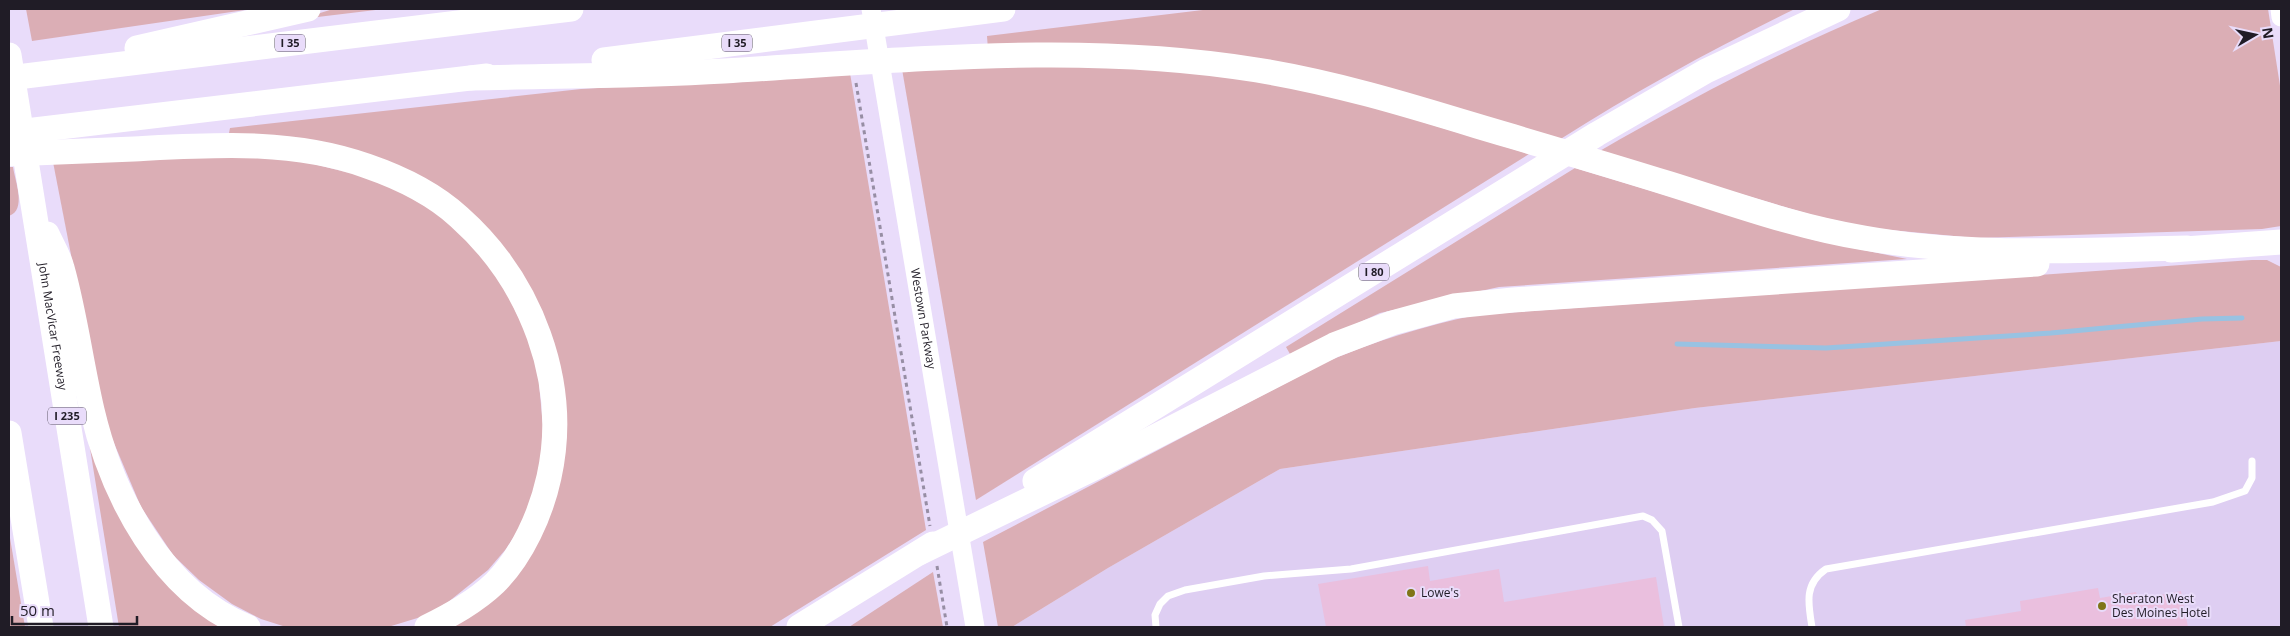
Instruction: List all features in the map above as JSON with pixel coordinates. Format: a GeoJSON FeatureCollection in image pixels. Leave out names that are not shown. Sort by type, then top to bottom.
{"type":"FeatureCollection","features":[{"type":"Feature","properties":{"kind":"highway"},"geometry":{"type":"LineString","coordinates":[[9,78],[308,9]]}},
{"type":"Feature","properties":{"kind":"highway","name":"I 35"},"geometry":{"type":"LineString","coordinates":[[9,78],[571,9]]}},
{"type":"Feature","properties":{"kind":"highway","name":"I 35"},"geometry":{"type":"LineString","coordinates":[[9,133],[471,78],[1003,9]]}},
{"type":"Feature","properties":{"kind":"highway","name":"I 80"},"geometry":{"type":"LineString","coordinates":[[799,627],[856,592],[927,556],[1597,134],[1706,71],[1838,9]]}},
{"type":"Feature","properties":{"kind":"highway","name":"John MacVicar Freeway"},"geometry":{"type":"LineString","coordinates":[[9,55],[101,627]]}},
{"type":"Feature","properties":{"kind":"highway"},"geometry":{"type":"LineString","coordinates":[[471,78],[720,71],[994,55],[1125,56],[1257,70],[1334,85],[1471,124],[1788,221],[1864,238],[1942,247],[2049,250],[2187,248]]}},
{"type":"Feature","properties":{"kind":"highway"},"geometry":{"type":"LineString","coordinates":[[9,154],[206,145],[256,145],[300,149],[334,156],[367,166],[399,179],[430,196],[458,216],[491,249],[524,299],[546,355],[552,384],[556,429],[555,453],[544,500],[524,544],[496,582],[461,610],[427,627]]}},
{"type":"Feature","properties":{"kind":"highway"},"geometry":{"type":"LineString","coordinates":[[34,204],[62,267],[92,411],[104,452],[120,491],[140,529],[163,562],[196,596],[234,622],[248,627]]}},
{"type":"Feature","properties":{"kind":"highway"},"geometry":{"type":"LineString","coordinates":[[927,556],[1334,345],[1392,323],[1454,306],[1513,300],[2045,263],[2187,248],[2281,242]]}},
{"type":"Feature","properties":{"kind":"highway"},"geometry":{"type":"LineString","coordinates":[[9,433],[41,627]]}},
{"type":"Feature","properties":{"kind":"highway"},"geometry":{"type":"LineString","coordinates":[[825,627],[833,622],[856,592]]}},
{"type":"Feature","properties":{"kind":"street","name":"Westown Parkway"},"geometry":{"type":"LineString","coordinates":[[871,9],[975,627]]}},
{"type":"Feature","properties":{"kind":"street"},"geometry":{"type":"LineString","coordinates":[[2280,9],[2281,17]]}},
{"type":"Feature","properties":{"kind":"lane"},"geometry":{"type":"LineString","coordinates":[[1812,627],[1809,608],[1811,585],[1817,575],[1826,568],[2213,502],[2245,491],[2252,478],[2252,461]]}},
{"type":"Feature","properties":{"kind":"lane"},"geometry":{"type":"LineString","coordinates":[[1156,627],[1155,615],[1160,604],[1168,596],[1185,590],[1264,576],[1351,569],[1643,516],[1652,520],[1662,531],[1679,627]]}},
{"type":"Feature","properties":{"kind":"path"},"geometry":{"type":"LineString","coordinates":[[854,78],[931,529]]}},
{"type":"Feature","properties":{"kind":"path"},"geometry":{"type":"LineString","coordinates":[[927,556],[947,627]]}},
{"type":"Feature","properties":{"kind":"shaded area"},"geometry":{"type":"Polygon","coordinates":[[[26,9],[252,9],[32,41],[26,9]]]}},
{"type":"Feature","properties":{"kind":"shaded area"},"geometry":{"type":"Polygon","coordinates":[[[333,9],[384,9],[301,19],[333,9]]]}},
{"type":"Feature","properties":{"kind":"shaded area"},"geometry":{"type":"Polygon","coordinates":[[[1211,9],[1795,9],[1675,71],[1559,140],[1421,100],[988,50],[987,36],[1211,9]]]}},
{"type":"Feature","properties":{"kind":"shaded area"},"geometry":{"type":"Polygon","coordinates":[[[1882,9],[2268,9],[2281,92],[2281,226],[2262,229],[1975,238],[1869,228],[1812,215],[1598,152],[1737,76],[1809,41],[1882,9]]]}},
{"type":"Feature","properties":{"kind":"shaded area"},"geometry":{"type":"Polygon","coordinates":[[[1091,60],[1296,84],[1529,154],[976,500],[902,69],[1091,60]]]}},
{"type":"Feature","properties":{"kind":"shaded area"},"geometry":{"type":"Polygon","coordinates":[[[850,73],[926,530],[770,627],[448,627],[520,566],[562,387],[459,205],[228,138],[230,128],[581,89],[850,73]]]}},
{"type":"Feature","properties":{"kind":"shaded area"},"geometry":{"type":"Polygon","coordinates":[[[146,157],[290,158],[382,181],[437,213],[460,233],[484,259],[503,285],[530,341],[538,373],[544,437],[541,469],[522,524],[506,549],[488,570],[447,603],[424,616],[388,627],[286,627],[261,619],[232,604],[199,580],[173,555],[141,507],[111,436],[93,368],[53,162],[146,157]]]}},
{"type":"Feature","properties":{"kind":"shaded area"},"geometry":{"type":"Polygon","coordinates":[[[9,167],[13,167],[19,202],[18,208],[9,216],[9,167]]]}},
{"type":"Feature","properties":{"kind":"shaded area"},"geometry":{"type":"Polygon","coordinates":[[[1575,168],[1814,240],[1907,259],[1499,287],[1380,313],[1290,354],[1286,347],[1575,168]]]}},
{"type":"Feature","properties":{"kind":"shaded area"},"geometry":{"type":"Polygon","coordinates":[[[2267,260],[2281,267],[2281,341],[1695,408],[1280,469],[1108,568],[1012,627],[998,627],[983,542],[1326,362],[1363,347],[1419,329],[1476,315],[2267,260]]]}},
{"type":"Feature","properties":{"kind":"shaded area"},"geometry":{"type":"Polygon","coordinates":[[[2281,341],[2281,627],[1012,627],[1108,568],[1280,469],[1695,408],[2281,341]]]}},
{"type":"Feature","properties":{"kind":"shaded area"},"geometry":{"type":"Polygon","coordinates":[[[88,436],[102,473],[230,627],[119,627],[88,436]]]}},
{"type":"Feature","properties":{"kind":"shaded area"},"geometry":{"type":"Polygon","coordinates":[[[9,532],[25,627],[9,627],[9,532]]]}},
{"type":"Feature","properties":{"kind":"shaded area"},"geometry":{"type":"Polygon","coordinates":[[[933,572],[943,627],[849,627],[933,572]]]}},
{"type":"Feature","properties":{"kind":"building","name":"Lowe's"},"geometry":{"type":"Polygon","coordinates":[[[1428,566],[1430,581],[1499,569],[1504,602],[1656,577],[1664,627],[1326,627],[1318,584],[1428,566]]]}},
{"type":"Feature","properties":{"kind":"building","name":"Sheraton West Des Moines Hotel"},"geometry":{"type":"Polygon","coordinates":[[[2098,588],[2100,598],[2136,592],[2138,599],[2181,591],[2188,627],[1966,627],[1965,620],[2021,611],[2020,601],[2098,588]]]}},
{"type":"Feature","properties":{"kind":"waterway"},"geometry":{"type":"LineString","coordinates":[[1677,344],[1826,348],[2051,333],[2202,319],[2242,318]]}},
{"type":"Feature","properties":{"kind":"place","name":"Lowe's"},"geometry":{"type":"Point","coordinates":[1411,593]}},
{"type":"Feature","properties":{"kind":"place","name":"Sheraton West Des Moines Hotel"},"geometry":{"type":"Point","coordinates":[2102,606]}}]}
